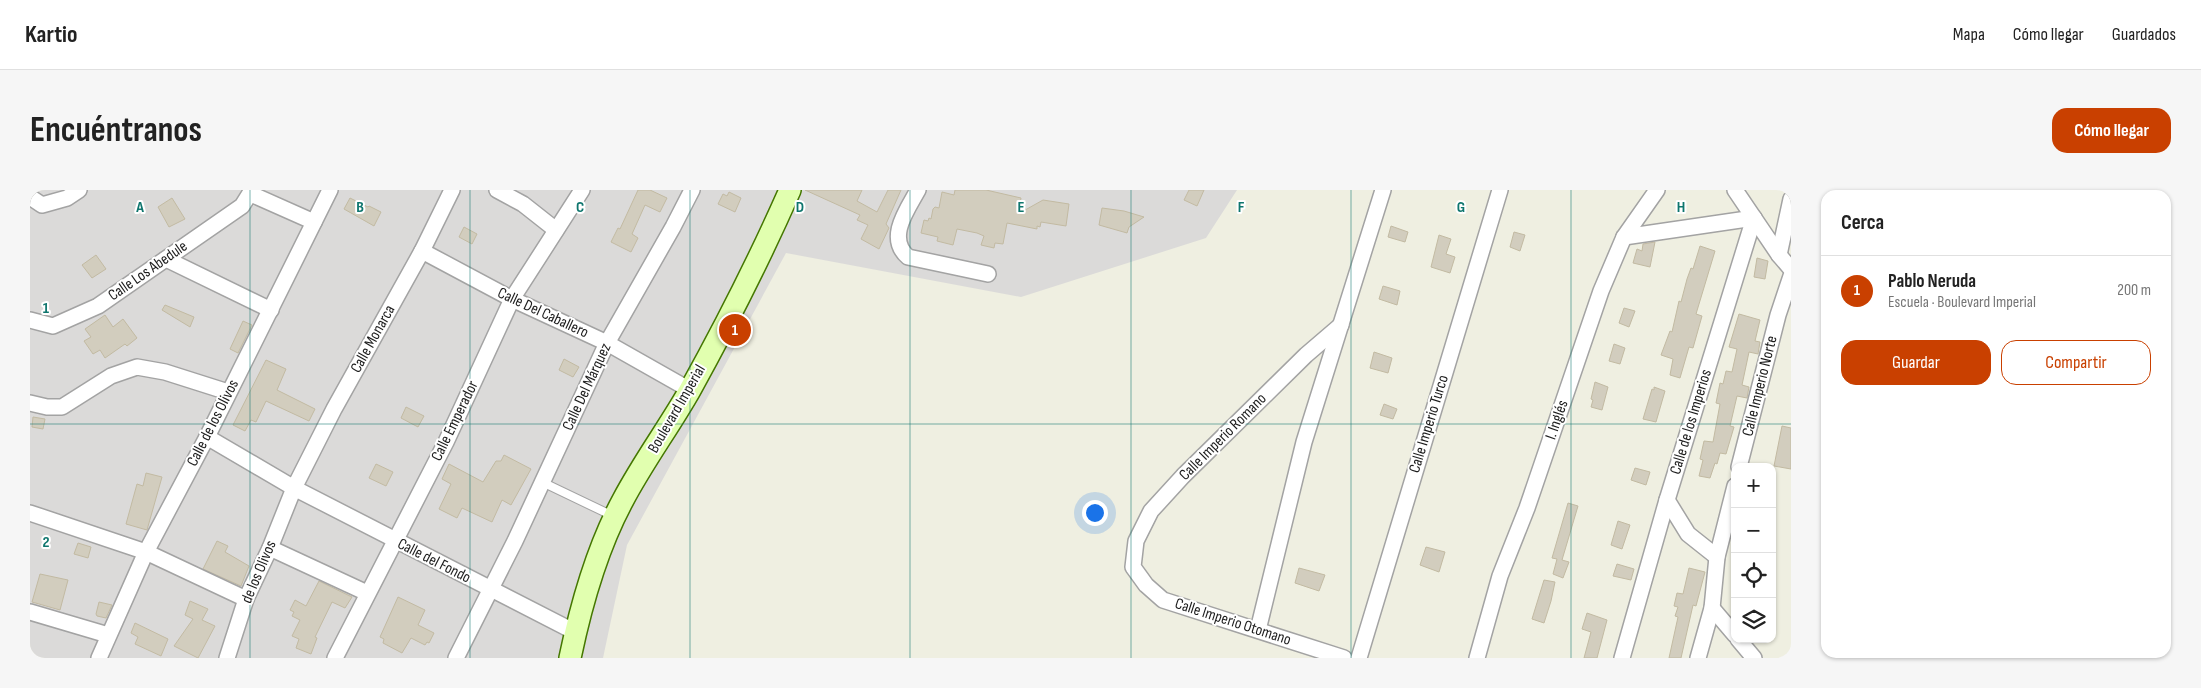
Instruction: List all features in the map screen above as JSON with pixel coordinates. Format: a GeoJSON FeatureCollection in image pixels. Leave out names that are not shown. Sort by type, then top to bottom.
{"type":"FeatureCollection","features":[{"type":"Feature","properties":{"kind":"street"},"geometry":{"type":"LineString","coordinates":[[30,197],[42,205],[67,198],[79,190]]}},
{"type":"Feature","properties":{"kind":"street","name":"Calle de los Olivos"},"geometry":{"type":"LineString","coordinates":[[99,658],[146,552],[207,437],[330,190]]}},
{"type":"Feature","properties":{"kind":"street","name":"Calle Monarca"},"geometry":{"type":"LineString","coordinates":[[294,488],[334,409],[422,251],[452,190]]}},
{"type":"Feature","properties":{"kind":"street"},"geometry":{"type":"LineString","coordinates":[[497,190],[523,204],[556,230]]}},
{"type":"Feature","properties":{"kind":"street","name":"Calle Emperador"},"geometry":{"type":"LineString","coordinates":[[335,658],[446,442],[512,299],[582,190]]}},
{"type":"Feature","properties":{"kind":"street","name":"Calle Del Márquez"},"geometry":{"type":"LineString","coordinates":[[456,658],[492,590],[607,343],[692,190]]}},
{"type":"Feature","properties":{"kind":"street","name":"Boulevard Imperial"},"geometry":{"type":"LineString","coordinates":[[570,658],[575,632],[601,550],[622,500],[690,390],[768,240],[790,190]]}},
{"type":"Feature","properties":{"kind":"street"},"geometry":{"type":"LineString","coordinates":[[918,190],[900,222],[898,235],[899,245],[903,253],[908,257],[988,274]]}},
{"type":"Feature","properties":{"kind":"street"},"geometry":{"type":"LineString","coordinates":[[1258,630],[1304,442],[1383,190]]}},
{"type":"Feature","properties":{"kind":"street","name":"Calle Imperio Turco"},"geometry":{"type":"LineString","coordinates":[[1358,658],[1500,190]]}},
{"type":"Feature","properties":{"kind":"street","name":"I. Inglés"},"geometry":{"type":"LineString","coordinates":[[1477,658],[1500,576],[1527,508],[1601,292],[1624,237],[1657,190]]}},
{"type":"Feature","properties":{"kind":"street"},"geometry":{"type":"LineString","coordinates":[[1735,190],[1791,270]]}},
{"type":"Feature","properties":{"kind":"street"},"geometry":{"type":"LineString","coordinates":[[252,192],[314,222]]}},
{"type":"Feature","properties":{"kind":"street","name":"Calle Los Abedule"},"geometry":{"type":"LineString","coordinates":[[30,320],[53,326],[98,306],[242,206],[252,192]]}},
{"type":"Feature","properties":{"kind":"street"},"geometry":{"type":"LineString","coordinates":[[1779,255],[1791,199]]}},
{"type":"Feature","properties":{"kind":"street"},"geometry":{"type":"LineString","coordinates":[[1624,237],[1754,218]]}},
{"type":"Feature","properties":{"kind":"street","name":"Calle de los Imperios"},"geometry":{"type":"LineString","coordinates":[[1622,658],[1667,500],[1754,218]]}},
{"type":"Feature","properties":{"kind":"street","name":"Calle Del Caballero"},"geometry":{"type":"LineString","coordinates":[[422,251],[512,299],[607,343],[690,390]]}},
{"type":"Feature","properties":{"kind":"street"},"geometry":{"type":"LineString","coordinates":[[166,259],[271,310]]}},
{"type":"Feature","properties":{"kind":"street","name":"Calle Imperio Norte"},"geometry":{"type":"LineString","coordinates":[[1741,463],[1778,315],[1791,276]]}},
{"type":"Feature","properties":{"kind":"street","name":"Calle Imperio Romano"},"geometry":{"type":"LineString","coordinates":[[1133,567],[1136,541],[1150,511],[1306,354],[1340,325]]}},
{"type":"Feature","properties":{"kind":"street"},"geometry":{"type":"LineString","coordinates":[[30,403],[47,407],[62,407],[112,376],[137,367],[165,372],[228,392]]}},
{"type":"Feature","properties":{"kind":"street","name":"Calle del Fondo"},"geometry":{"type":"LineString","coordinates":[[207,437],[294,488],[575,632]]}},
{"type":"Feature","properties":{"kind":"street","name":"de los Olivos"},"geometry":{"type":"LineString","coordinates":[[227,658],[246,599],[270,548],[294,488]]}},
{"type":"Feature","properties":{"kind":"street"},"geometry":{"type":"LineString","coordinates":[[1667,500],[1688,534],[1717,557]]}},
{"type":"Feature","properties":{"kind":"street"},"geometry":{"type":"LineString","coordinates":[[1698,658],[1712,608],[1717,557],[1731,502]]}},
{"type":"Feature","properties":{"kind":"street"},"geometry":{"type":"LineString","coordinates":[[30,514],[146,552],[246,599]]}},
{"type":"Feature","properties":{"kind":"street"},"geometry":{"type":"LineString","coordinates":[[270,548],[367,594]]}},
{"type":"Feature","properties":{"kind":"street","name":"Calle Imperio Otomano"},"geometry":{"type":"LineString","coordinates":[[1133,567],[1146,585],[1163,600],[1344,658]]}},
{"type":"Feature","properties":{"kind":"street"},"geometry":{"type":"LineString","coordinates":[[1712,608],[1731,630]]}},
{"type":"Feature","properties":{"kind":"street"},"geometry":{"type":"LineString","coordinates":[[30,612],[108,635]]}},
{"type":"Feature","properties":{"kind":"street"},"geometry":{"type":"LineString","coordinates":[[1741,643],[1754,658]]}},
{"type":"Feature","properties":{"kind":"lane"},"geometry":{"type":"LineString","coordinates":[[542,482],[615,518]]}},
{"type":"Feature","properties":{"kind":"shaded area"},"geometry":{"type":"Polygon","coordinates":[[[30,190],[1237,190],[1206,238],[1021,297],[786,253],[627,545],[603,658],[30,658],[30,190]]]}},
{"type":"Feature","properties":{"kind":"building"},"geometry":{"type":"Polygon","coordinates":[[[638,190],[650,190],[667,198],[660,212],[645,205],[632,234],[638,238],[631,252],[611,242],[618,228],[620,229],[638,190]]]}},
{"type":"Feature","properties":{"kind":"building"},"geometry":{"type":"Polygon","coordinates":[[[805,190],[862,190],[857,201],[877,212],[888,190],[901,190],[886,224],[889,228],[879,249],[861,239],[868,225],[857,220],[860,215],[805,190]]]}},
{"type":"Feature","properties":{"kind":"building"},"geometry":{"type":"Polygon","coordinates":[[[955,190],[986,190],[1021,198],[1018,214],[1043,200],[1069,204],[1066,226],[1041,222],[1040,227],[1037,226],[1037,229],[1007,223],[1003,244],[995,243],[994,248],[981,245],[984,236],[977,233],[957,229],[953,245],[937,241],[938,237],[921,233],[924,220],[928,221],[929,218],[931,219],[933,209],[935,207],[939,208],[942,192],[954,195],[955,190]]]}},
{"type":"Feature","properties":{"kind":"building"},"geometry":{"type":"Polygon","coordinates":[[[1189,190],[1204,190],[1197,206],[1184,200],[1189,190]]]}},
{"type":"Feature","properties":{"kind":"building"},"geometry":{"type":"Polygon","coordinates":[[[729,192],[741,198],[735,212],[718,204],[723,194],[727,196],[729,192]]]}},
{"type":"Feature","properties":{"kind":"building"},"geometry":{"type":"Polygon","coordinates":[[[172,198],[185,219],[169,227],[158,207],[172,198]]]}},
{"type":"Feature","properties":{"kind":"building"},"geometry":{"type":"Polygon","coordinates":[[[350,198],[381,212],[374,226],[344,209],[350,198]]]}},
{"type":"Feature","properties":{"kind":"building"},"geometry":{"type":"Polygon","coordinates":[[[1102,208],[1124,211],[1144,217],[1129,227],[1127,233],[1099,225],[1102,208]]]}},
{"type":"Feature","properties":{"kind":"building"},"geometry":{"type":"Polygon","coordinates":[[[1391,226],[1408,232],[1405,242],[1388,237],[1391,226]]]}},
{"type":"Feature","properties":{"kind":"building"},"geometry":{"type":"Polygon","coordinates":[[[464,227],[477,234],[472,244],[459,237],[464,227]]]}},
{"type":"Feature","properties":{"kind":"building"},"geometry":{"type":"Polygon","coordinates":[[[1514,232],[1525,235],[1520,251],[1510,247],[1514,232]]]}},
{"type":"Feature","properties":{"kind":"building"},"geometry":{"type":"Polygon","coordinates":[[[1439,235],[1451,239],[1446,254],[1455,257],[1450,273],[1431,267],[1439,235]]]}},
{"type":"Feature","properties":{"kind":"building"},"geometry":{"type":"Polygon","coordinates":[[[1655,242],[1650,267],[1633,263],[1637,249],[1642,251],[1643,244],[1655,242]]]}},
{"type":"Feature","properties":{"kind":"building"},"geometry":{"type":"Polygon","coordinates":[[[1700,246],[1715,251],[1696,314],[1702,316],[1693,348],[1689,347],[1680,378],[1670,375],[1673,359],[1661,355],[1670,331],[1672,332],[1679,301],[1681,302],[1687,279],[1691,268],[1693,269],[1700,246]]]}},
{"type":"Feature","properties":{"kind":"building"},"geometry":{"type":"Polygon","coordinates":[[[96,255],[106,269],[92,278],[82,265],[96,255]]]}},
{"type":"Feature","properties":{"kind":"building"},"geometry":{"type":"Polygon","coordinates":[[[1757,258],[1768,261],[1765,279],[1754,277],[1757,258]]]}},
{"type":"Feature","properties":{"kind":"building"},"geometry":{"type":"Polygon","coordinates":[[[1383,286],[1400,291],[1397,305],[1379,299],[1383,286]]]}},
{"type":"Feature","properties":{"kind":"building"},"geometry":{"type":"Polygon","coordinates":[[[165,305],[194,317],[190,327],[162,310],[165,305]]]}},
{"type":"Feature","properties":{"kind":"building"},"geometry":{"type":"Polygon","coordinates":[[[1624,308],[1635,311],[1629,327],[1619,323],[1624,308]]]}},
{"type":"Feature","properties":{"kind":"building"},"geometry":{"type":"Polygon","coordinates":[[[1739,314],[1760,320],[1755,341],[1760,342],[1758,354],[1749,352],[1742,385],[1749,387],[1747,398],[1737,396],[1730,426],[1734,427],[1726,454],[1720,453],[1710,478],[1699,476],[1703,460],[1700,459],[1704,441],[1713,442],[1720,404],[1716,403],[1720,383],[1723,384],[1726,371],[1732,372],[1737,349],[1729,347],[1739,314]]]}},
{"type":"Feature","properties":{"kind":"building"},"geometry":{"type":"Polygon","coordinates":[[[105,315],[113,327],[123,319],[137,338],[105,358],[100,350],[93,354],[84,341],[91,337],[85,329],[105,315]]]}},
{"type":"Feature","properties":{"kind":"building"},"geometry":{"type":"Polygon","coordinates":[[[243,321],[252,325],[238,353],[230,349],[243,321]]]}},
{"type":"Feature","properties":{"kind":"building"},"geometry":{"type":"Polygon","coordinates":[[[1614,344],[1625,348],[1620,364],[1609,361],[1614,344]]]}},
{"type":"Feature","properties":{"kind":"building"},"geometry":{"type":"Polygon","coordinates":[[[1374,352],[1392,358],[1388,373],[1370,368],[1374,352]]]}},
{"type":"Feature","properties":{"kind":"building"},"geometry":{"type":"Polygon","coordinates":[[[564,359],[579,367],[573,377],[559,370],[564,359]]]}},
{"type":"Feature","properties":{"kind":"building"},"geometry":{"type":"Polygon","coordinates":[[[266,360],[286,369],[277,390],[315,409],[309,421],[266,401],[256,422],[251,420],[245,431],[233,425],[266,360]]]}},
{"type":"Feature","properties":{"kind":"building"},"geometry":{"type":"Polygon","coordinates":[[[1595,382],[1608,387],[1602,410],[1591,407],[1595,382]]]}},
{"type":"Feature","properties":{"kind":"building"},"geometry":{"type":"Polygon","coordinates":[[[1654,387],[1665,391],[1656,422],[1643,419],[1654,387]]]}},
{"type":"Feature","properties":{"kind":"building"},"geometry":{"type":"Polygon","coordinates":[[[1384,404],[1397,409],[1393,419],[1380,415],[1384,404]]]}},
{"type":"Feature","properties":{"kind":"building"},"geometry":{"type":"Polygon","coordinates":[[[406,407],[424,416],[418,427],[401,418],[406,407]]]}},
{"type":"Feature","properties":{"kind":"building"},"geometry":{"type":"Polygon","coordinates":[[[33,417],[45,419],[43,429],[32,427],[33,417]]]}},
{"type":"Feature","properties":{"kind":"building"},"geometry":{"type":"Polygon","coordinates":[[[1782,426],[1791,428],[1791,469],[1776,466],[1775,463],[1782,426]]]}},
{"type":"Feature","properties":{"kind":"building"},"geometry":{"type":"Polygon","coordinates":[[[504,455],[531,469],[511,505],[502,500],[492,522],[462,508],[457,518],[439,509],[451,484],[442,479],[449,464],[483,482],[496,461],[501,461],[504,455]]]}},
{"type":"Feature","properties":{"kind":"building"},"geometry":{"type":"Polygon","coordinates":[[[376,464],[393,472],[386,486],[369,478],[376,464]]]}},
{"type":"Feature","properties":{"kind":"building"},"geometry":{"type":"Polygon","coordinates":[[[1635,468],[1650,472],[1646,485],[1631,480],[1635,468]]]}},
{"type":"Feature","properties":{"kind":"building"},"geometry":{"type":"Polygon","coordinates":[[[146,473],[162,477],[147,530],[126,524],[137,484],[143,486],[146,473]]]}},
{"type":"Feature","properties":{"kind":"building"},"geometry":{"type":"Polygon","coordinates":[[[1568,503],[1578,506],[1562,560],[1569,562],[1563,578],[1553,574],[1557,559],[1552,558],[1568,503]]]}},
{"type":"Feature","properties":{"kind":"building"},"geometry":{"type":"Polygon","coordinates":[[[1618,521],[1630,525],[1622,549],[1611,545],[1618,521]]]}},
{"type":"Feature","properties":{"kind":"building"},"geometry":{"type":"Polygon","coordinates":[[[217,541],[228,546],[225,552],[249,566],[241,586],[203,569],[217,541]]]}},
{"type":"Feature","properties":{"kind":"building"},"geometry":{"type":"Polygon","coordinates":[[[78,543],[91,547],[88,558],[74,554],[78,543]]]}},
{"type":"Feature","properties":{"kind":"building"},"geometry":{"type":"Polygon","coordinates":[[[1426,547],[1445,552],[1439,572],[1420,565],[1426,547]]]}},
{"type":"Feature","properties":{"kind":"building"},"geometry":{"type":"Polygon","coordinates":[[[1617,564],[1634,569],[1631,580],[1613,576],[1617,564]]]}},
{"type":"Feature","properties":{"kind":"building"},"geometry":{"type":"Polygon","coordinates":[[[1299,568],[1325,575],[1319,591],[1295,583],[1299,568]]]}},
{"type":"Feature","properties":{"kind":"building"},"geometry":{"type":"Polygon","coordinates":[[[1689,568],[1705,572],[1696,606],[1693,605],[1681,658],[1669,658],[1678,617],[1675,616],[1678,607],[1674,606],[1677,593],[1683,594],[1689,568]]]}},
{"type":"Feature","properties":{"kind":"building"},"geometry":{"type":"Polygon","coordinates":[[[40,574],[68,580],[60,610],[32,602],[40,574]]]}},
{"type":"Feature","properties":{"kind":"building"},"geometry":{"type":"Polygon","coordinates":[[[1544,580],[1555,582],[1544,623],[1532,619],[1544,580]]]}},
{"type":"Feature","properties":{"kind":"building"},"geometry":{"type":"Polygon","coordinates":[[[319,581],[352,597],[345,608],[332,602],[315,637],[317,638],[311,654],[296,648],[299,639],[292,636],[300,620],[292,616],[294,612],[290,610],[295,600],[306,606],[319,581]]]}},
{"type":"Feature","properties":{"kind":"building"},"geometry":{"type":"Polygon","coordinates":[[[398,597],[425,610],[418,625],[434,633],[429,643],[427,642],[425,645],[411,638],[402,653],[383,643],[384,639],[380,637],[398,597]]]}},
{"type":"Feature","properties":{"kind":"building"},"geometry":{"type":"Polygon","coordinates":[[[190,601],[208,609],[202,620],[215,626],[198,658],[174,646],[193,619],[185,615],[190,601]]]}},
{"type":"Feature","properties":{"kind":"building"},"geometry":{"type":"Polygon","coordinates":[[[99,602],[112,605],[106,618],[96,614],[99,602]]]}},
{"type":"Feature","properties":{"kind":"building"},"geometry":{"type":"Polygon","coordinates":[[[1587,613],[1607,620],[1597,658],[1584,658],[1591,632],[1582,629],[1587,613]]]}},
{"type":"Feature","properties":{"kind":"building"},"geometry":{"type":"Polygon","coordinates":[[[135,623],[168,639],[161,656],[135,644],[138,637],[131,633],[135,623]]]}},
{"type":"Feature","properties":{"kind":"place","name":"Pablo Neruda"},"geometry":{"type":"Point","coordinates":[735,330]}}]}
